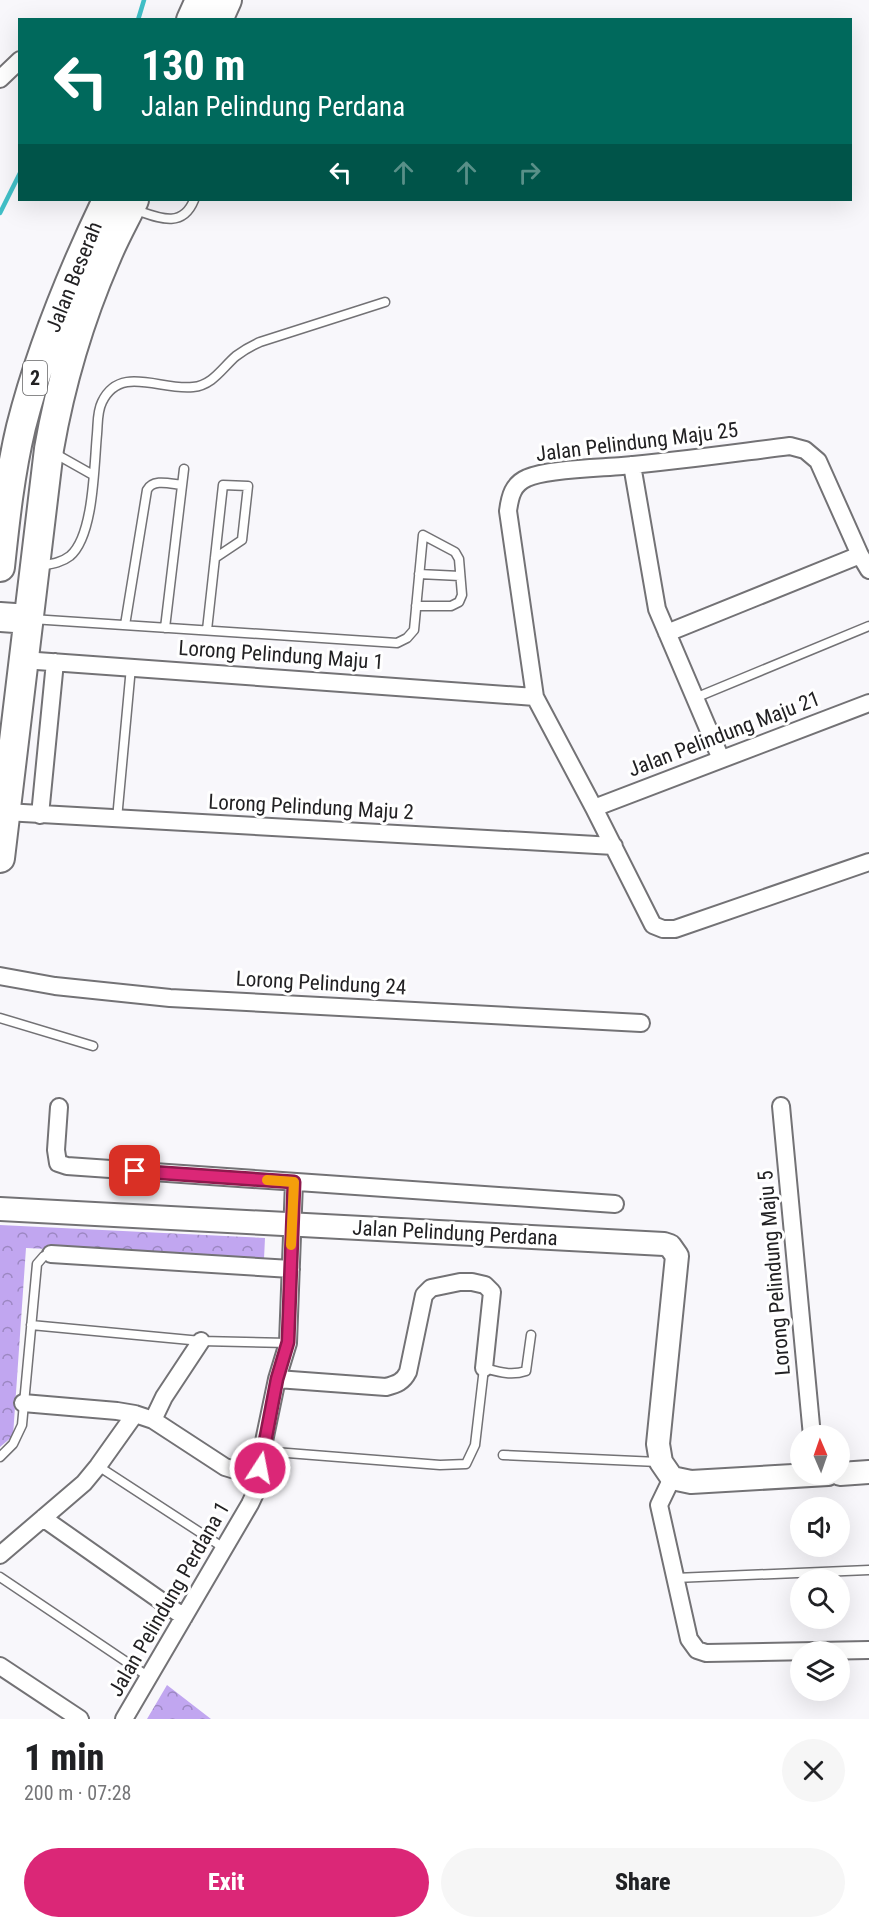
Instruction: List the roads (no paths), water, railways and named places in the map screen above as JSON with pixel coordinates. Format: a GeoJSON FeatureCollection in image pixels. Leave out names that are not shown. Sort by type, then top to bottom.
{"type":"FeatureCollection","features":[{"type":"Feature","properties":{"kind":"highway"},"geometry":{"type":"LineString","coordinates":[[192,18],[200,0]]}},
{"type":"Feature","properties":{"kind":"highway"},"geometry":{"type":"LineString","coordinates":[[219,18],[227,0]]}},
{"type":"Feature","properties":{"kind":"highway","name":"Jalan Beserah"},"geometry":{"type":"LineString","coordinates":[[35,567],[56,405],[123,202]]}},
{"type":"Feature","properties":{"kind":"highway","name":"Jalan Beserah"},"geometry":{"type":"LineString","coordinates":[[0,567],[6,505],[21,428],[42,355],[89,237],[123,202]]}},
{"type":"Feature","properties":{"kind":"highway","name":"2"},"geometry":{"type":"LineString","coordinates":[[0,858],[35,567]]}},
{"type":"Feature","properties":{"kind":"highway"},"geometry":{"type":"LineString","coordinates":[[0,617],[29,619]]}},
{"type":"Feature","properties":{"kind":"street"},"geometry":{"type":"LineString","coordinates":[[0,79],[18,62]]}},
{"type":"Feature","properties":{"kind":"street","name":"Jalan Pelindung Maju 25"},"geometry":{"type":"LineString","coordinates":[[860,555],[818,461],[805,450],[790,446],[538,474],[518,483],[513,490],[508,511],[535,697],[653,925],[663,930],[675,929],[869,862]]}},
{"type":"Feature","properties":{"kind":"street"},"geometry":{"type":"LineString","coordinates":[[632,465],[657,609],[722,759]]}},
{"type":"Feature","properties":{"kind":"street"},"geometry":{"type":"LineString","coordinates":[[667,633],[860,555],[869,570]]}},
{"type":"Feature","properties":{"kind":"street","name":"Lorong Pelindung Maju 1"},"geometry":{"type":"LineString","coordinates":[[23,660],[535,697]]}},
{"type":"Feature","properties":{"kind":"street"},"geometry":{"type":"LineString","coordinates":[[40,814],[55,662]]}},
{"type":"Feature","properties":{"kind":"street","name":"Jalan Pelindung Maju 21"},"geometry":{"type":"LineString","coordinates":[[594,808],[869,703]]}},
{"type":"Feature","properties":{"kind":"street","name":"Lorong Pelindung Maju 2"},"geometry":{"type":"LineString","coordinates":[[5,813],[614,846]]}},
{"type":"Feature","properties":{"kind":"street","name":"Lorong Pelindung 24"},"geometry":{"type":"LineString","coordinates":[[0,976],[55,986],[170,998],[641,1023]]}},
{"type":"Feature","properties":{"kind":"street","name":"Lorong Pelindung Maju 5"},"geometry":{"type":"LineString","coordinates":[[781,1106],[811,1425]]}},
{"type":"Feature","properties":{"kind":"street","name":"Jalan Pelindung Perdana"},"geometry":{"type":"LineString","coordinates":[[59,1107],[57,1156],[58,1162],[67,1166],[615,1204]]}},
{"type":"Feature","properties":{"kind":"street","name":"Jalan Pelindung Perdana 1"},"geometry":{"type":"LineString","coordinates":[[124,1719],[258,1487],[262,1451],[277,1379],[288,1342],[294,1182]]}},
{"type":"Feature","properties":{"kind":"street","name":"Jalan Pelindung Perdana"},"geometry":{"type":"LineString","coordinates":[[0,1209],[292,1223],[670,1246],[677,1256],[658,1444],[666,1470]]}},
{"type":"Feature","properties":{"kind":"street"},"geometry":{"type":"LineString","coordinates":[[51,1254],[291,1269]]}},
{"type":"Feature","properties":{"kind":"street"},"geometry":{"type":"LineString","coordinates":[[277,1379],[386,1387],[397,1384],[404,1380],[408,1372],[424,1295],[431,1288],[460,1282],[485,1285],[492,1292],[484,1368]]}},
{"type":"Feature","properties":{"kind":"street"},"geometry":{"type":"LineString","coordinates":[[153,1420],[201,1341]]}},
{"type":"Feature","properties":{"kind":"street"},"geometry":{"type":"LineString","coordinates":[[23,1403],[135,1414],[153,1420],[225,1467],[258,1477]]}},
{"type":"Feature","properties":{"kind":"street"},"geometry":{"type":"LineString","coordinates":[[0,1555],[84,1483],[135,1414]]}},
{"type":"Feature","properties":{"kind":"street"},"geometry":{"type":"LineString","coordinates":[[790,1477],[703,1482],[666,1470],[659,1505],[689,1639],[697,1650],[706,1653],[869,1650]]}},
{"type":"Feature","properties":{"kind":"street"},"geometry":{"type":"LineString","coordinates":[[850,1473],[869,1472]]}},
{"type":"Feature","properties":{"kind":"street"},"geometry":{"type":"LineString","coordinates":[[43,1518],[184,1617]]}},
{"type":"Feature","properties":{"kind":"street"},"geometry":{"type":"LineString","coordinates":[[0,1666],[80,1719]]}},
{"type":"Feature","properties":{"kind":"lane"},"geometry":{"type":"LineString","coordinates":[[123,202],[165,220],[176,218],[189,210],[194,201]]}},
{"type":"Feature","properties":{"kind":"lane"},"geometry":{"type":"LineString","coordinates":[[35,567],[62,562],[79,547],[87,523],[99,408],[107,393],[119,384],[138,381],[177,387],[203,385],[211,381],[244,350],[260,342],[385,302]]}},
{"type":"Feature","properties":{"kind":"lane"},"geometry":{"type":"LineString","coordinates":[[49,450],[93,475]]}},
{"type":"Feature","properties":{"kind":"lane"},"geometry":{"type":"LineString","coordinates":[[165,628],[184,469]]}},
{"type":"Feature","properties":{"kind":"lane"},"geometry":{"type":"LineString","coordinates":[[125,625],[149,485],[154,482],[182,485]]}},
{"type":"Feature","properties":{"kind":"lane"},"geometry":{"type":"LineString","coordinates":[[207,630],[223,485],[248,486],[242,540],[215,558]]}},
{"type":"Feature","properties":{"kind":"lane"},"geometry":{"type":"LineString","coordinates":[[29,619],[397,643],[407,638],[414,630],[416,606],[419,574],[423,535],[454,552],[459,559],[462,595],[459,602],[451,606],[416,606]]}},
{"type":"Feature","properties":{"kind":"lane"},"geometry":{"type":"LineString","coordinates":[[419,574],[460,576]]}},
{"type":"Feature","properties":{"kind":"lane"},"geometry":{"type":"LineString","coordinates":[[695,698],[869,626]]}},
{"type":"Feature","properties":{"kind":"lane"},"geometry":{"type":"LineString","coordinates":[[117,819],[131,666]]}},
{"type":"Feature","properties":{"kind":"lane"},"geometry":{"type":"LineString","coordinates":[[0,1018],[93,1046]]}},
{"type":"Feature","properties":{"kind":"lane"},"geometry":{"type":"LineString","coordinates":[[0,1457],[19,1436],[37,1264],[44,1256],[51,1254]]}},
{"type":"Feature","properties":{"kind":"lane"},"geometry":{"type":"LineString","coordinates":[[31,1325],[201,1341],[288,1342]]}},
{"type":"Feature","properties":{"kind":"lane"},"geometry":{"type":"LineString","coordinates":[[262,1451],[440,1465],[466,1464],[475,1445],[484,1368],[502,1373],[517,1374],[526,1371],[531,1335]]}},
{"type":"Feature","properties":{"kind":"lane"},"geometry":{"type":"LineString","coordinates":[[503,1455],[666,1470]]}},
{"type":"Feature","properties":{"kind":"lane"},"geometry":{"type":"LineString","coordinates":[[98,1467],[224,1548]]}},
{"type":"Feature","properties":{"kind":"lane"},"geometry":{"type":"LineString","coordinates":[[675,1578],[869,1570]]}},
{"type":"Feature","properties":{"kind":"lane"},"geometry":{"type":"LineString","coordinates":[[0,1577],[149,1677]]}},
{"type":"Feature","properties":{"kind":"waterway"},"geometry":{"type":"LineString","coordinates":[[139,18],[144,0]]}},
{"type":"Feature","properties":{"kind":"waterway"},"geometry":{"type":"LineString","coordinates":[[0,213],[18,177]]}}]}
